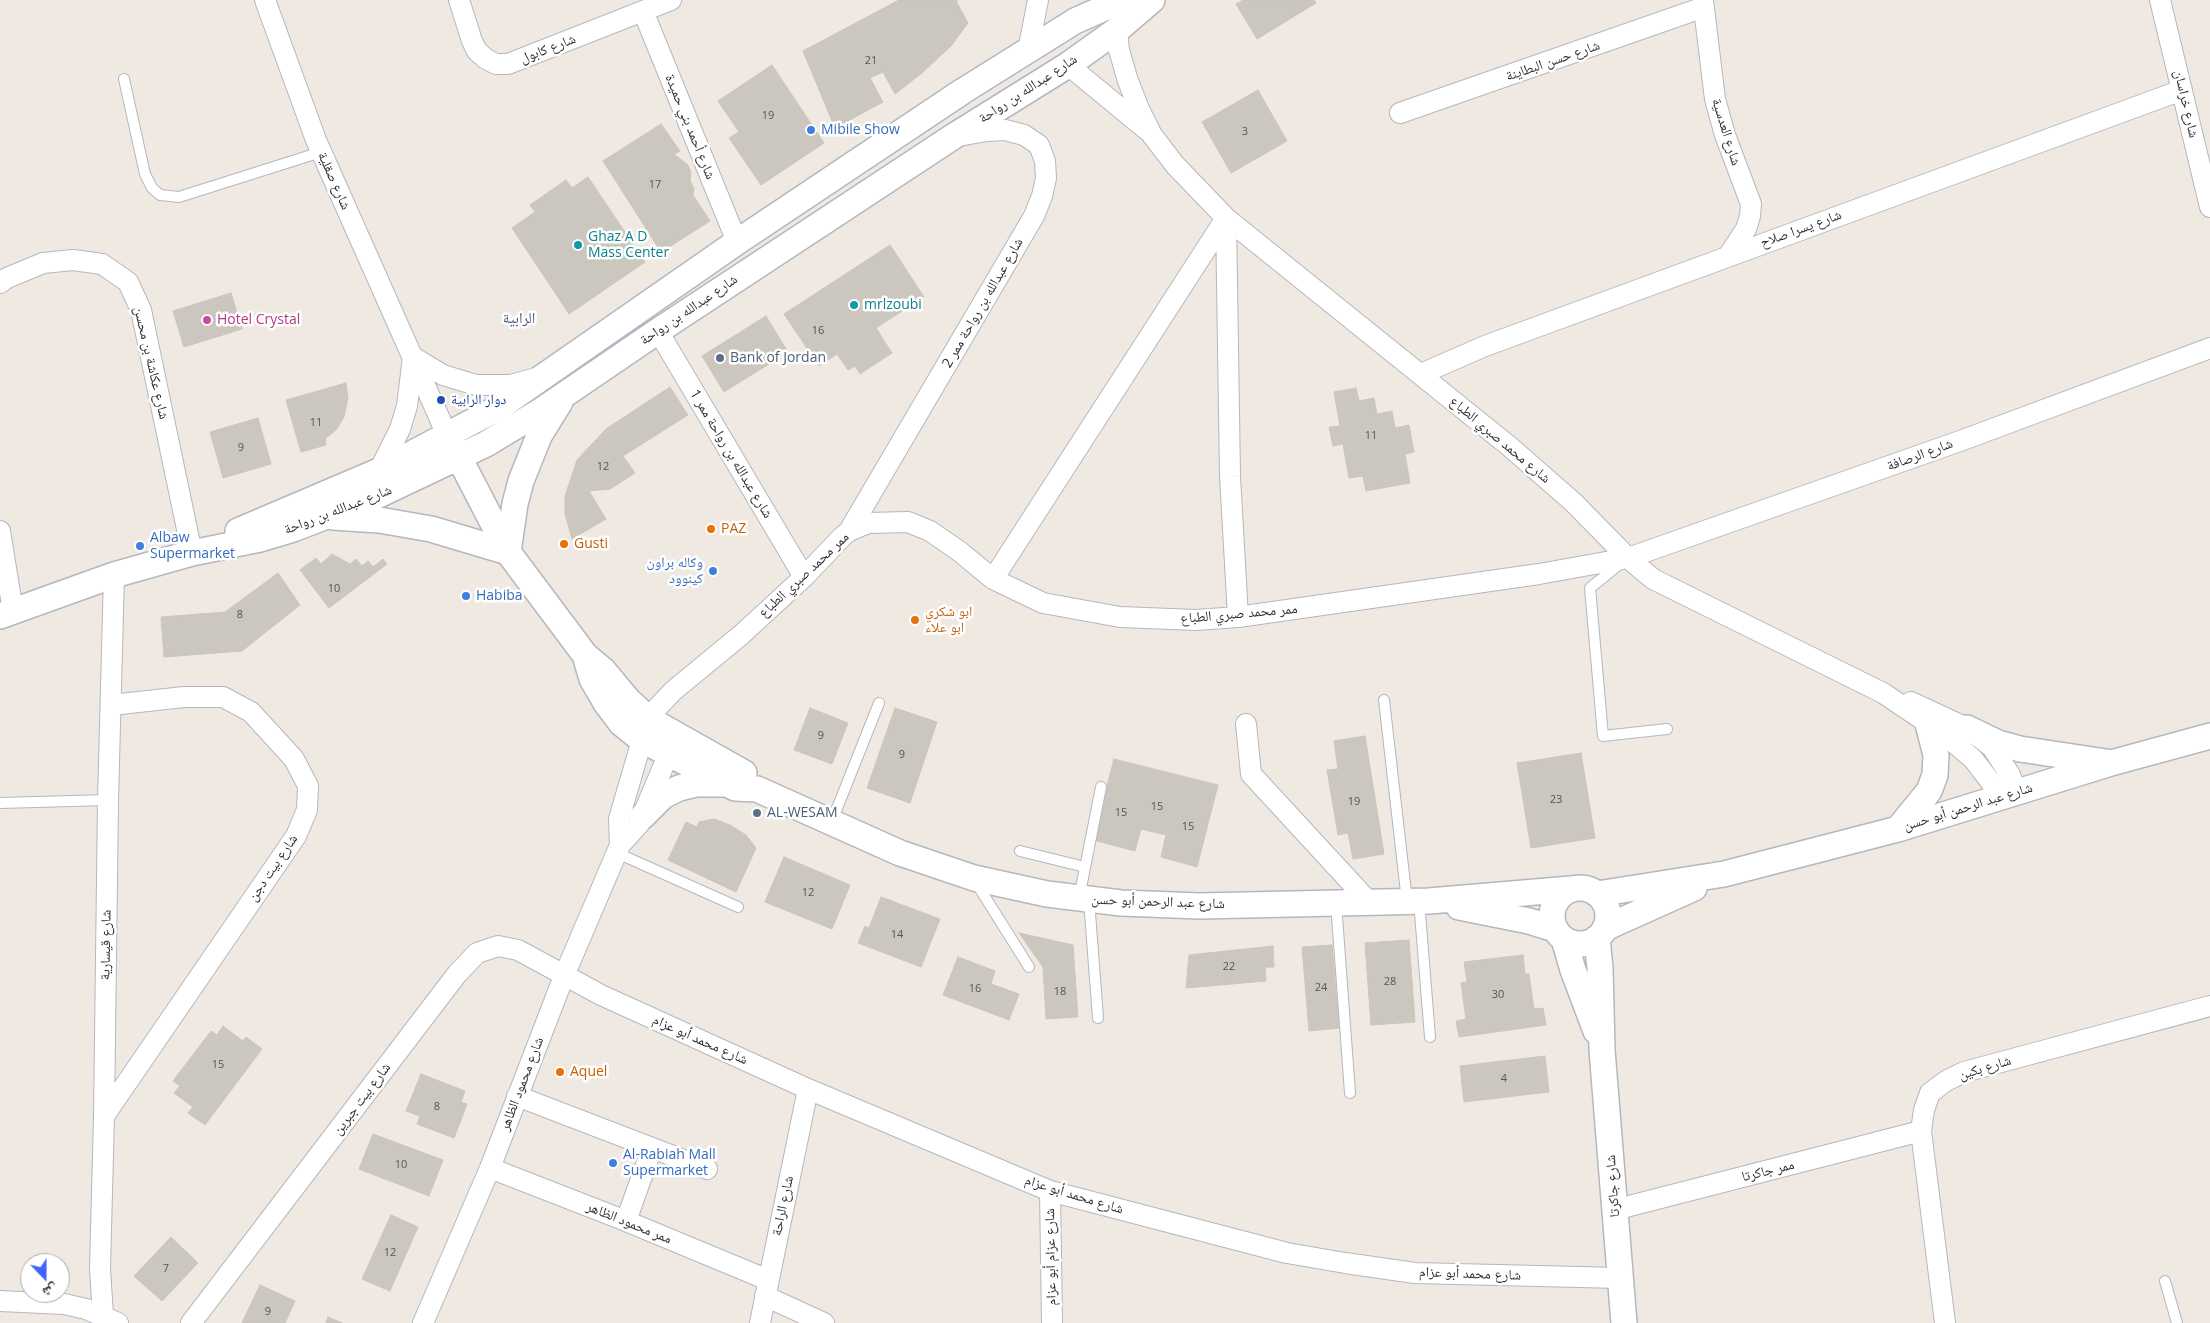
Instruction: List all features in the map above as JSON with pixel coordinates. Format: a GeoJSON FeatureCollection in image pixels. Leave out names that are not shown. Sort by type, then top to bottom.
{"type":"FeatureCollection","features":[{"type":"Feature","properties":{"kind":"street","name":"شارع صقلية"},"geometry":{"type":"LineString","coordinates":[[264,0],[321,152],[447,435]]}},
{"type":"Feature","properties":{"kind":"street","name":"شارع كابول"},"geometry":{"type":"LineString","coordinates":[[459,0],[477,51],[486,59],[496,64],[508,64],[519,61],[670,0]]}},
{"type":"Feature","properties":{"kind":"street"},"geometry":{"type":"LineString","coordinates":[[1028,51],[1038,0]]}},
{"type":"Feature","properties":{"kind":"street","name":"شارع عبدالله بن رواحة"},"geometry":{"type":"LineString","coordinates":[[192,553],[379,471],[498,408],[737,242],[963,91],[1075,21],[1091,5],[1122,0]]}},
{"type":"Feature","properties":{"kind":"street","name":"شارع عبدالله بن رواحة"},"geometry":{"type":"LineString","coordinates":[[6,614],[114,575],[192,553],[260,539],[325,517],[366,501],[459,458],[513,428],[658,330],[954,136],[1068,65],[1116,30],[1152,0]]}},
{"type":"Feature","properties":{"kind":"street","name":"شارع خراسان"},"geometry":{"type":"LineString","coordinates":[[2160,0],[2172,42],[2210,207]]}},
{"type":"Feature","properties":{"kind":"street","name":"شارع حسن البطاينة"},"geometry":{"type":"LineString","coordinates":[[1400,113],[1704,4]]}},
{"type":"Feature","properties":{"kind":"street","name":"شارع العدسية"},"geometry":{"type":"LineString","coordinates":[[1704,4],[1715,99],[1725,135],[1751,204],[1746,229],[1728,256]]}},
{"type":"Feature","properties":{"kind":"street","name":"شارع أحمد بني حميدة"},"geometry":{"type":"LineString","coordinates":[[642,11],[737,242]]}},
{"type":"Feature","properties":{"kind":"street","name":"شارع محمد صبري الطباع"},"geometry":{"type":"LineString","coordinates":[[1116,30],[1128,81],[1152,135],[1175,165],[1226,218],[1421,374],[1573,502],[1628,558],[1653,579],[1687,598],[1883,693],[1922,706],[1967,728],[1992,747],[2001,759],[2009,795]]}},
{"type":"Feature","properties":{"kind":"street","name":"شارع محمد صبري الطباع"},"geometry":{"type":"LineString","coordinates":[[1068,65],[1152,135]]}},
{"type":"Feature","properties":{"kind":"street","name":"شارع يسرا صلاح"},"geometry":{"type":"LineString","coordinates":[[1421,374],[1485,346],[2182,90]]}},
{"type":"Feature","properties":{"kind":"street","name":"شارع عبدالله بن رواحة ممر 2"},"geometry":{"type":"LineString","coordinates":[[849,531],[1034,216],[1042,196],[1046,178],[1045,161],[1039,145],[1024,135],[996,131],[954,136]]}},
{"type":"Feature","properties":{"kind":"street"},"geometry":{"type":"LineString","coordinates":[[993,579],[1226,218]]}},
{"type":"Feature","properties":{"kind":"street"},"geometry":{"type":"LineString","coordinates":[[1226,218],[1230,476],[1238,617]]}},
{"type":"Feature","properties":{"kind":"street","name":"شارع عكاشة بن محسن"},"geometry":{"type":"LineString","coordinates":[[0,283],[7,278],[43,263],[73,260],[102,264],[128,282],[141,310],[192,553]]}},
{"type":"Feature","properties":{"kind":"street","name":"شارع عبدالله بن رواحة ممر 1"},"geometry":{"type":"LineString","coordinates":[[658,330],[804,577]]}},
{"type":"Feature","properties":{"kind":"street","name":"شارع الرصافة"},"geometry":{"type":"LineString","coordinates":[[1628,558],[1960,441],[2210,348]]}},
{"type":"Feature","properties":{"kind":"street","name":"شارع صقلية"},"geometry":{"type":"LineString","coordinates":[[379,471],[400,429],[407,406],[412,382],[412,357]]}},
{"type":"Feature","properties":{"kind":"street"},"geometry":{"type":"LineString","coordinates":[[412,357],[442,375],[476,385],[511,385],[545,376]]}},
{"type":"Feature","properties":{"kind":"street"},"geometry":{"type":"LineString","coordinates":[[325,517],[379,520],[431,529],[508,552],[515,504],[529,458],[551,415],[564,395]]}},
{"type":"Feature","properties":{"kind":"street","name":"شارع عبد الرحمن أبو حسن"},"geometry":{"type":"LineString","coordinates":[[447,435],[508,552],[585,655],[592,679],[606,703],[621,723],[646,730],[672,745],[735,788],[757,789],[900,853],[974,878],[1046,894],[1121,903],[1200,906],[1418,901],[1571,889]]}},
{"type":"Feature","properties":{"kind":"street","name":"ممر محمد صبري الطباع"},"geometry":{"type":"LineString","coordinates":[[646,730],[657,708],[673,691],[741,635],[804,577],[849,531],[868,523],[908,522],[930,531],[959,551],[993,579],[1043,602],[1102,614],[1158,620],[1238,617],[1539,574],[1628,558]]}},
{"type":"Feature","properties":{"kind":"street"},"geometry":{"type":"LineString","coordinates":[[0,531],[6,614]]}},
{"type":"Feature","properties":{"kind":"street","name":"شارع قيسارية"},"geometry":{"type":"LineString","coordinates":[[108,1320],[100,1269],[114,575]]}},
{"type":"Feature","properties":{"kind":"street","name":"شارع محمد صبري الطباع"},"geometry":{"type":"LineString","coordinates":[[1883,693],[1928,724],[1974,760],[2009,795]]}},
{"type":"Feature","properties":{"kind":"street","name":"شارع بيت دجن"},"geometry":{"type":"LineString","coordinates":[[104,1116],[296,836],[307,810],[308,794],[308,786],[294,759],[251,712],[223,697],[184,697],[111,705]]}},
{"type":"Feature","properties":{"kind":"street"},"geometry":{"type":"LineString","coordinates":[[1246,724],[1251,774],[1369,902]]}},
{"type":"Feature","properties":{"kind":"street"},"geometry":{"type":"LineString","coordinates":[[1898,828],[1929,791],[1935,775],[1935,749],[1928,724]]}},
{"type":"Feature","properties":{"kind":"street"},"geometry":{"type":"LineString","coordinates":[[1967,728],[1998,743],[2020,750],[2111,763]]}},
{"type":"Feature","properties":{"kind":"street","name":"شارع محمود الظاهر"},"geometry":{"type":"LineString","coordinates":[[619,849],[618,818],[646,730]]}},
{"type":"Feature","properties":{"kind":"street","name":"شارع عبد الرحمن أبو حسن"},"geometry":{"type":"LineString","coordinates":[[1597,894],[1724,874],[1898,828],[2111,763],[2210,736]]}},
{"type":"Feature","properties":{"kind":"street","name":"شارع عبد الرحمن أبو حسن"},"geometry":{"type":"LineString","coordinates":[[672,745],[745,773],[757,789]]}},
{"type":"Feature","properties":{"kind":"street","name":"شارع محمود الظاهر"},"geometry":{"type":"LineString","coordinates":[[423,1323],[490,1168],[564,976],[619,849],[639,824],[672,745]]}},
{"type":"Feature","properties":{"kind":"street"},"geometry":{"type":"LineString","coordinates":[[642,817],[663,796],[680,788],[696,784],[727,784]]}},
{"type":"Feature","properties":{"kind":"street","name":"شارع عبد الرحمن أبو حسن"},"geometry":{"type":"LineString","coordinates":[[1601,933],[1724,874]]}},
{"type":"Feature","properties":{"kind":"street"},"geometry":{"type":"LineString","coordinates":[[1571,889],[1589,889],[1597,894],[1607,910],[1607,919],[1601,933],[1580,944],[1560,934],[1552,920],[1556,901],[1562,894],[1571,889]]}},
{"type":"Feature","properties":{"kind":"street","name":"شارع عبد الرحمن أبو حسن"},"geometry":{"type":"LineString","coordinates":[[1418,901],[1529,921],[1560,934]]}},
{"type":"Feature","properties":{"kind":"street","name":"شارع جاكرتا"},"geometry":{"type":"LineString","coordinates":[[1601,933],[1602,1050],[1624,1323]]}},
{"type":"Feature","properties":{"kind":"street","name":"شارع جاكرتا"},"geometry":{"type":"LineString","coordinates":[[1560,934],[1602,1050]]}},
{"type":"Feature","properties":{"kind":"street","name":"شارع بيت جبرين"},"geometry":{"type":"LineString","coordinates":[[191,1323],[457,974],[477,953],[498,946],[518,950],[564,976]]}},
{"type":"Feature","properties":{"kind":"street","name":"شارع محمد أبو عزام"},"geometry":{"type":"LineString","coordinates":[[564,976],[601,995],[808,1089],[1050,1191],[1287,1253],[1345,1263],[1415,1273],[1620,1278]]}},
{"type":"Feature","properties":{"kind":"street","name":"شارع بكين"},"geometry":{"type":"LineString","coordinates":[[1945,1323],[1921,1131],[1924,1110],[1930,1093],[1946,1081],[1964,1072],[2210,1006]]}},
{"type":"Feature","properties":{"kind":"street","name":"شارع الراحة"},"geometry":{"type":"LineString","coordinates":[[760,1323],[808,1089]]}},
{"type":"Feature","properties":{"kind":"street"},"geometry":{"type":"LineString","coordinates":[[517,1096],[707,1169]]}},
{"type":"Feature","properties":{"kind":"street","name":"ممر جاكرتا"},"geometry":{"type":"LineString","coordinates":[[1614,1210],[1921,1131]]}},
{"type":"Feature","properties":{"kind":"street"},"geometry":{"type":"LineString","coordinates":[[626,1221],[652,1148]]}},
{"type":"Feature","properties":{"kind":"street","name":"ممر محمود الظاهر"},"geometry":{"type":"LineString","coordinates":[[490,1168],[626,1221],[766,1288],[824,1323]]}},
{"type":"Feature","properties":{"kind":"street","name":"شارع عزام أبو عزام"},"geometry":{"type":"LineString","coordinates":[[1050,1191],[1052,1323]]}},
{"type":"Feature","properties":{"kind":"street"},"geometry":{"type":"LineString","coordinates":[[0,1301],[64,1304],[86,1309],[108,1320]]}},
{"type":"Feature","properties":{"kind":"lane"},"geometry":{"type":"LineString","coordinates":[[124,79],[145,174],[152,188],[160,195],[178,197],[321,152]]}},
{"type":"Feature","properties":{"kind":"lane"},"geometry":{"type":"LineString","coordinates":[[1628,558],[1590,588],[1604,736],[1667,729]]}},
{"type":"Feature","properties":{"kind":"lane"},"geometry":{"type":"LineString","coordinates":[[1384,700],[1418,901],[1430,1037]]}},
{"type":"Feature","properties":{"kind":"lane"},"geometry":{"type":"LineString","coordinates":[[832,822],[879,703]]}},
{"type":"Feature","properties":{"kind":"lane"},"geometry":{"type":"LineString","coordinates":[[1098,1018],[1084,898],[1085,867],[1100,787]]}},
{"type":"Feature","properties":{"kind":"lane"},"geometry":{"type":"LineString","coordinates":[[0,803],[108,800]]}},
{"type":"Feature","properties":{"kind":"lane"},"geometry":{"type":"LineString","coordinates":[[619,849],[738,907]]}},
{"type":"Feature","properties":{"kind":"lane"},"geometry":{"type":"LineString","coordinates":[[1020,851],[1085,867]]}},
{"type":"Feature","properties":{"kind":"lane"},"geometry":{"type":"LineString","coordinates":[[974,878],[1030,967]]}},
{"type":"Feature","properties":{"kind":"lane"},"geometry":{"type":"LineString","coordinates":[[1336,902],[1350,1093]]}},
{"type":"Feature","properties":{"kind":"lane"},"geometry":{"type":"LineString","coordinates":[[2165,1281],[2177,1323]]}},
{"type":"Feature","properties":{"kind":"building"},"geometry":{"type":"Polygon","coordinates":[[[899,0],[958,0],[956,1],[968,23],[951,46],[922,73],[895,94],[883,72],[870,78],[883,102],[835,128],[803,51],[899,0]]]}},
{"type":"Feature","properties":{"kind":"building"},"geometry":{"type":"Polygon","coordinates":[[[1243,0],[1314,0],[1316,3],[1257,39],[1236,4],[1243,0]]]}},
{"type":"Feature","properties":{"kind":"building"},"geometry":{"type":"Polygon","coordinates":[[[772,65],[824,143],[761,185],[729,138],[739,132],[718,101],[772,65]]]}},
{"type":"Feature","properties":{"kind":"building"},"geometry":{"type":"Polygon","coordinates":[[[1258,90],[1287,141],[1231,173],[1202,122],[1258,90]]]}},
{"type":"Feature","properties":{"kind":"building"},"geometry":{"type":"Polygon","coordinates":[[[661,124],[680,151],[674,154],[688,165],[691,173],[690,180],[694,189],[693,195],[710,221],[661,252],[603,161],[661,124]]]}},
{"type":"Feature","properties":{"kind":"building","name":"Ghaz A D Mass Center"},"geometry":{"type":"Polygon","coordinates":[[[588,177],[645,262],[569,314],[512,228],[535,212],[530,205],[566,180],[572,188],[588,177]]]}},
{"type":"Feature","properties":{"kind":"building","name":"mrlzoubi"},"geometry":{"type":"Polygon","coordinates":[[[890,245],[924,297],[876,328],[892,353],[860,374],[855,366],[848,370],[837,354],[819,366],[784,314],[890,245]]]}},
{"type":"Feature","properties":{"kind":"building","name":"Hotel Crystal"},"geometry":{"type":"Polygon","coordinates":[[[231,293],[242,329],[184,347],[173,311],[231,293]]]}},
{"type":"Feature","properties":{"kind":"building"},"geometry":{"type":"Polygon","coordinates":[[[766,316],[788,352],[724,392],[702,356],[766,316]]]}},
{"type":"Feature","properties":{"kind":"building"},"geometry":{"type":"Polygon","coordinates":[[[346,383],[348,398],[344,417],[336,430],[325,439],[326,445],[301,452],[286,400],[346,383]]]}},
{"type":"Feature","properties":{"kind":"building"},"geometry":{"type":"Polygon","coordinates":[[[670,387],[688,415],[623,456],[635,473],[610,489],[589,491],[606,519],[572,539],[565,514],[565,496],[577,460],[606,429],[670,387]]]}},
{"type":"Feature","properties":{"kind":"building"},"geometry":{"type":"Polygon","coordinates":[[[1356,388],[1359,401],[1374,398],[1377,414],[1392,411],[1395,428],[1409,425],[1414,452],[1405,454],[1410,483],[1366,491],[1363,476],[1349,478],[1343,444],[1333,446],[1329,427],[1340,426],[1334,392],[1356,388]]]}},
{"type":"Feature","properties":{"kind":"building"},"geometry":{"type":"Polygon","coordinates":[[[258,418],[271,464],[223,478],[210,432],[258,418]]]}},
{"type":"Feature","properties":{"kind":"building"},"geometry":{"type":"Polygon","coordinates":[[[332,554],[350,564],[356,559],[362,566],[368,561],[373,567],[383,559],[387,564],[329,608],[300,570],[316,558],[321,564],[332,554]]]}},
{"type":"Feature","properties":{"kind":"building"},"geometry":{"type":"Polygon","coordinates":[[[278,573],[300,605],[242,651],[164,657],[161,617],[225,612],[278,573]]]}},
{"type":"Feature","properties":{"kind":"building"},"geometry":{"type":"Polygon","coordinates":[[[810,708],[848,723],[832,764],[794,750],[810,708]]]}},
{"type":"Feature","properties":{"kind":"building"},"geometry":{"type":"Polygon","coordinates":[[[895,708],[937,722],[910,803],[867,788],[895,708]]]}},
{"type":"Feature","properties":{"kind":"building"},"geometry":{"type":"Polygon","coordinates":[[[1365,736],[1384,854],[1353,859],[1348,833],[1338,835],[1327,770],[1338,769],[1334,741],[1365,736]]]}},
{"type":"Feature","properties":{"kind":"building"},"geometry":{"type":"Polygon","coordinates":[[[1581,753],[1595,838],[1531,848],[1517,763],[1581,753]]]}},
{"type":"Feature","properties":{"kind":"building"},"geometry":{"type":"Polygon","coordinates":[[[1114,759],[1218,785],[1197,867],[1161,857],[1166,835],[1141,829],[1135,851],[1093,840],[1114,759]]]}},
{"type":"Feature","properties":{"kind":"building"},"geometry":{"type":"Polygon","coordinates":[[[714,819],[730,825],[746,835],[756,848],[736,892],[668,860],[686,822],[697,827],[699,822],[714,819]]]}},
{"type":"Feature","properties":{"kind":"building"},"geometry":{"type":"Polygon","coordinates":[[[784,857],[850,885],[832,929],[765,902],[784,857]]]}},
{"type":"Feature","properties":{"kind":"building"},"geometry":{"type":"Polygon","coordinates":[[[881,897],[940,919],[921,967],[858,943],[865,926],[869,928],[881,897]]]}},
{"type":"Feature","properties":{"kind":"building"},"geometry":{"type":"Polygon","coordinates":[[[1019,933],[1073,945],[1078,1017],[1046,1019],[1043,967],[1019,933]]]}},
{"type":"Feature","properties":{"kind":"building"},"geometry":{"type":"Polygon","coordinates":[[[1409,940],[1415,1022],[1371,1025],[1365,943],[1409,940]]]}},
{"type":"Feature","properties":{"kind":"building"},"geometry":{"type":"Polygon","coordinates":[[[1332,945],[1339,1028],[1309,1031],[1302,947],[1332,945]]]}},
{"type":"Feature","properties":{"kind":"building"},"geometry":{"type":"Polygon","coordinates":[[[1273,946],[1274,967],[1265,967],[1266,981],[1186,988],[1189,955],[1273,946]]]}},
{"type":"Feature","properties":{"kind":"building"},"geometry":{"type":"Polygon","coordinates":[[[1523,955],[1525,974],[1529,974],[1534,1009],[1543,1008],[1546,1025],[1459,1037],[1456,1021],[1466,1019],[1461,983],[1467,982],[1464,962],[1523,955]]]}},
{"type":"Feature","properties":{"kind":"building"},"geometry":{"type":"Polygon","coordinates":[[[958,957],[995,971],[991,984],[1019,994],[1009,1020],[943,995],[958,957]]]}},
{"type":"Feature","properties":{"kind":"building"},"geometry":{"type":"Polygon","coordinates":[[[223,1026],[243,1041],[246,1037],[262,1049],[205,1125],[188,1113],[193,1107],[174,1093],[180,1086],[173,1081],[211,1031],[217,1035],[223,1026]]]}},
{"type":"Feature","properties":{"kind":"building"},"geometry":{"type":"Polygon","coordinates":[[[1545,1056],[1549,1092],[1464,1102],[1460,1066],[1545,1056]]]}},
{"type":"Feature","properties":{"kind":"building"},"geometry":{"type":"Polygon","coordinates":[[[421,1074],[465,1091],[461,1102],[467,1104],[454,1138],[417,1124],[420,1116],[406,1111],[421,1074]]]}},
{"type":"Feature","properties":{"kind":"building"},"geometry":{"type":"Polygon","coordinates":[[[373,1134],[443,1160],[429,1196],[359,1169],[373,1134]]]}},
{"type":"Feature","properties":{"kind":"building"},"geometry":{"type":"Polygon","coordinates":[[[391,1215],[418,1227],[390,1291],[362,1279],[391,1215]]]}},
{"type":"Feature","properties":{"kind":"building"},"geometry":{"type":"Polygon","coordinates":[[[171,1237],[198,1263],[162,1301],[134,1276],[171,1237]]]}},
{"type":"Feature","properties":{"kind":"building"},"geometry":{"type":"Polygon","coordinates":[[[260,1285],[295,1301],[285,1323],[242,1323],[260,1285]]]}},
{"type":"Feature","properties":{"kind":"building"},"geometry":{"type":"Polygon","coordinates":[[[328,1317],[342,1323],[326,1323],[328,1317]]]}},
{"type":"Feature","properties":{"kind":"place","name":"Mibile Show"},"geometry":{"type":"Point","coordinates":[811,130]}},
{"type":"Feature","properties":{"kind":"place","name":"Ghaz A D Mass Center"},"geometry":{"type":"Point","coordinates":[578,245]}},
{"type":"Feature","properties":{"kind":"place","name":"mrlzoubi"},"geometry":{"type":"Point","coordinates":[854,305]}},
{"type":"Feature","properties":{"kind":"place","name":"Hotel Crystal"},"geometry":{"type":"Point","coordinates":[207,320]}},
{"type":"Feature","properties":{"kind":"place","name":"Bank of Jordan"},"geometry":{"type":"Point","coordinates":[720,358]}},
{"type":"Feature","properties":{"kind":"place","name":"دوار الرابية"},"geometry":{"type":"Point","coordinates":[441,400]}},
{"type":"Feature","properties":{"kind":"place","name":"PAZ"},"geometry":{"type":"Point","coordinates":[711,529]}},
{"type":"Feature","properties":{"kind":"place","name":"Gusti"},"geometry":{"type":"Point","coordinates":[564,544]}},
{"type":"Feature","properties":{"kind":"place","name":"Albaw Supermarket"},"geometry":{"type":"Point","coordinates":[140,546]}},
{"type":"Feature","properties":{"kind":"place","name":"وكاله براون كينوود"},"geometry":{"type":"Point","coordinates":[713,571]}},
{"type":"Feature","properties":{"kind":"place","name":"Habiba"},"geometry":{"type":"Point","coordinates":[466,596]}},
{"type":"Feature","properties":{"kind":"place","name":"ابو شكري ابو علاء"},"geometry":{"type":"Point","coordinates":[915,620]}},
{"type":"Feature","properties":{"kind":"place","name":"AL-WESAM"},"geometry":{"type":"Point","coordinates":[757,813]}},
{"type":"Feature","properties":{"kind":"place","name":"Aquel"},"geometry":{"type":"Point","coordinates":[560,1072]}},
{"type":"Feature","properties":{"kind":"place","name":"Al-Rabiah Mall Supermarket"},"geometry":{"type":"Point","coordinates":[613,1163]}},
{"type":"Feature","properties":{"kind":"district","name":"الرابية"},"geometry":{"type":"Point","coordinates":[519,319]}}]}
